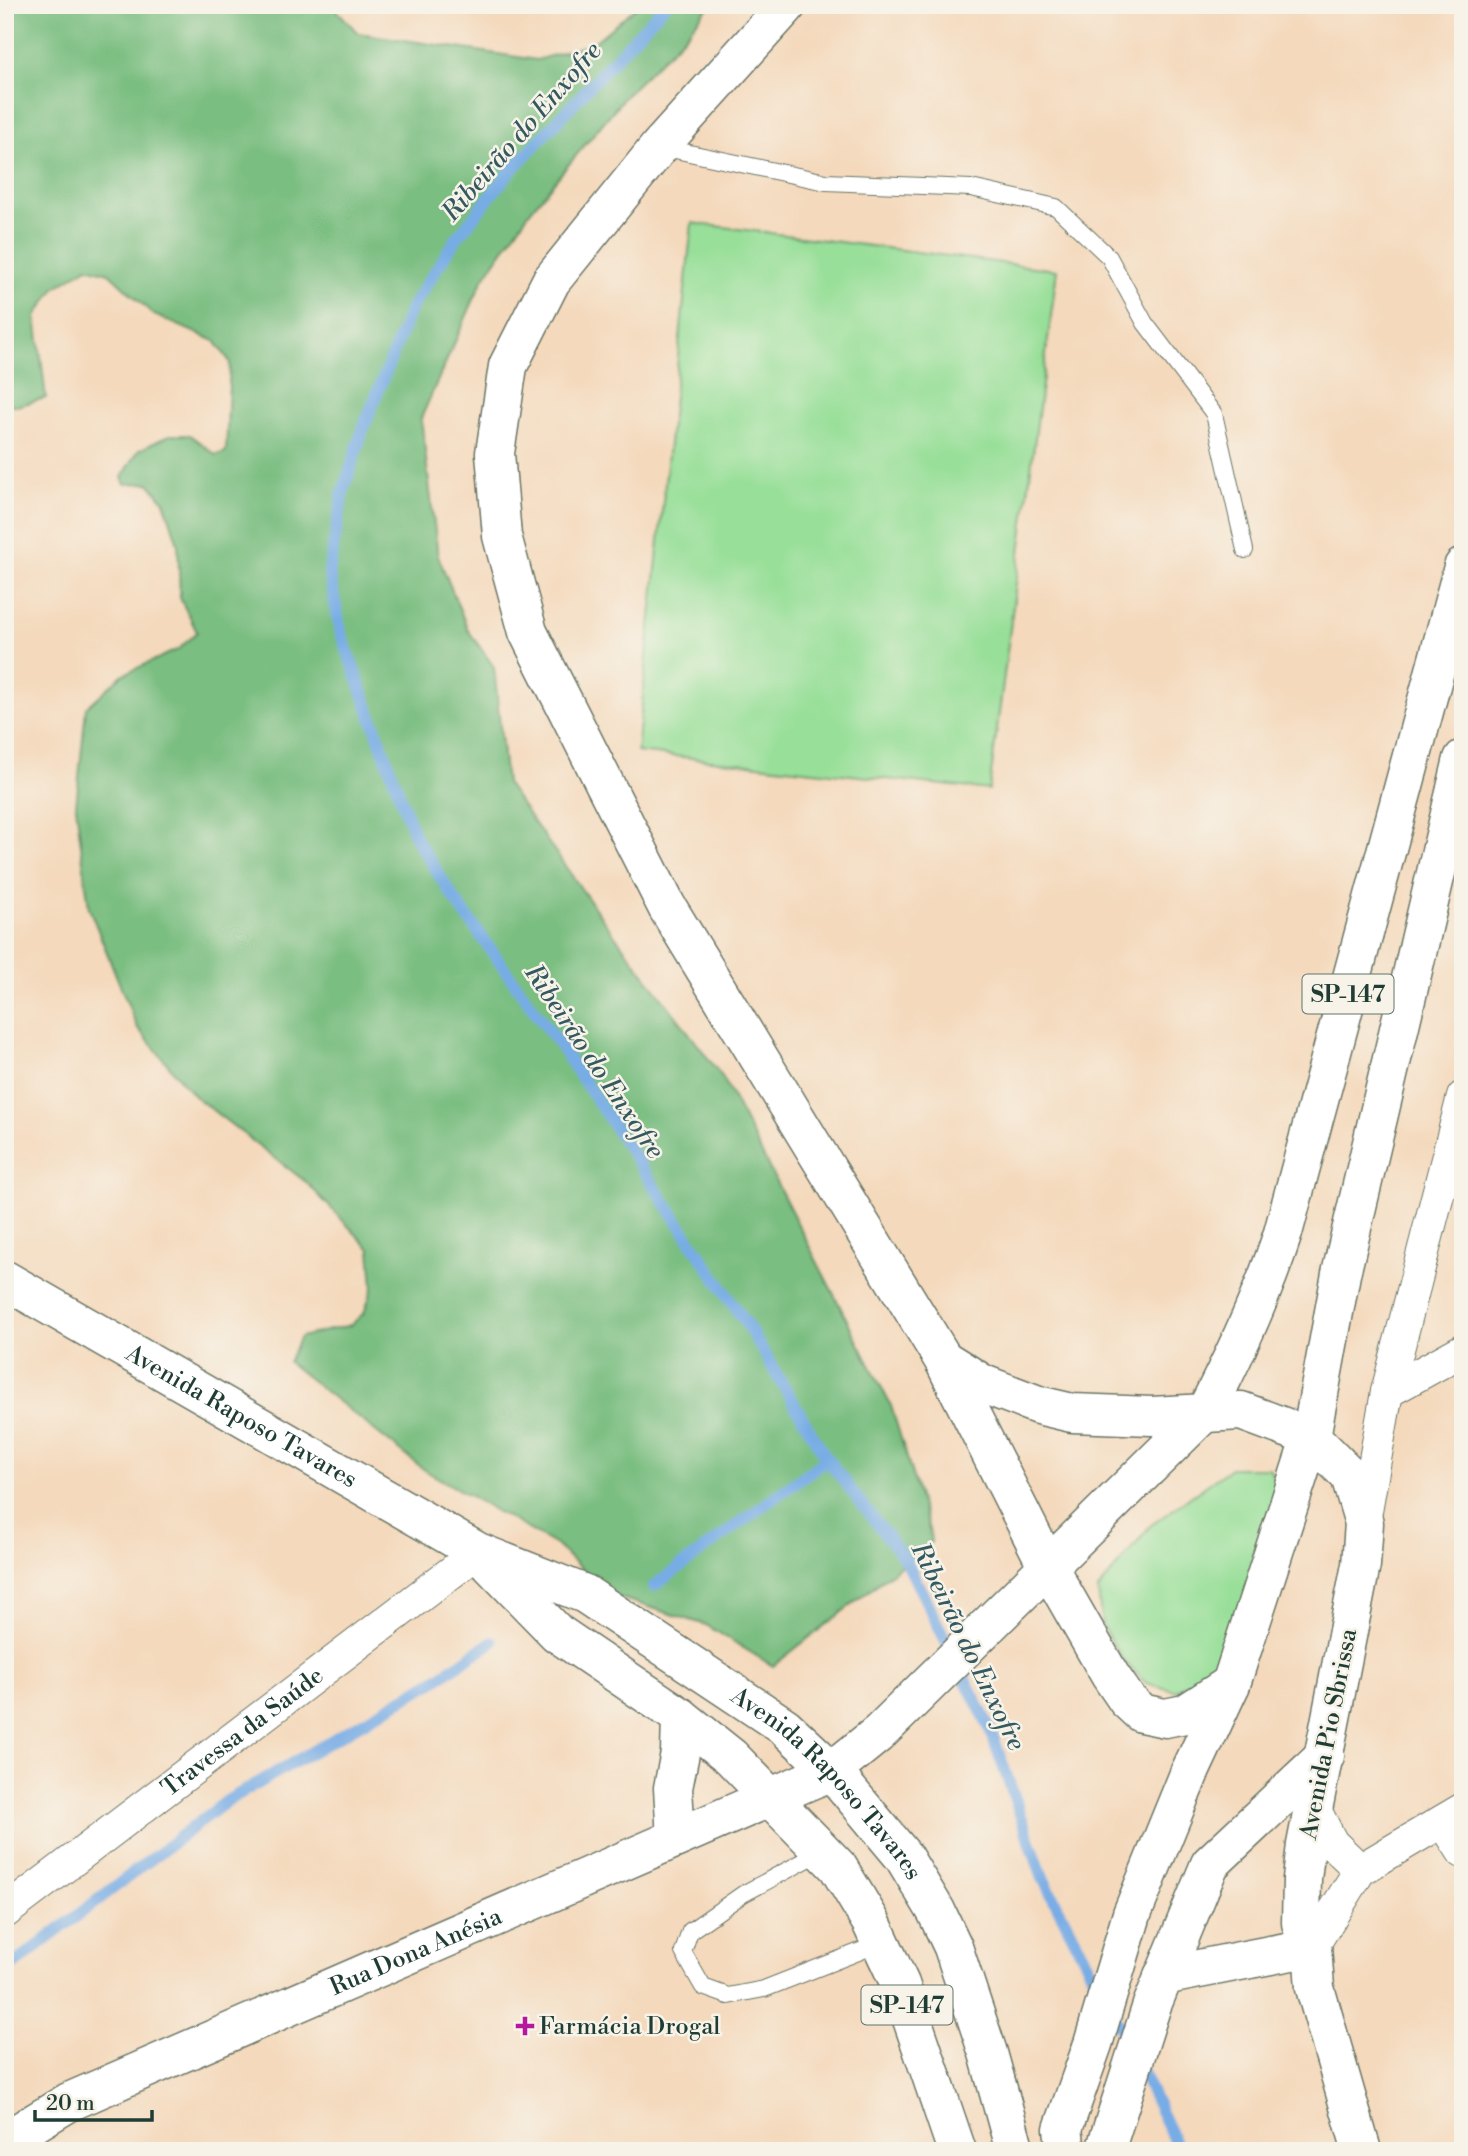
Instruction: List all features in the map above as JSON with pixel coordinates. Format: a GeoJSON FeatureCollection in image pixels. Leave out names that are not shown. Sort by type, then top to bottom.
{"type":"FeatureCollection","features":[{"type":"Feature","properties":{"kind":"main road"},"geometry":{"type":"LineString","coordinates":[[787,5],[659,147],[551,281],[508,366],[495,453],[502,536],[528,632],[667,907],[943,1359],[1047,1566],[1110,1675],[1141,1713],[1165,1718],[1185,1714],[1231,1684]]}},
{"type":"Feature","properties":{"kind":"main road","name":"SP-147"},"geometry":{"type":"LineString","coordinates":[[832,1771],[915,1699],[1206,1411],[1240,1345],[1269,1278],[1283,1233],[1463,567]]}},
{"type":"Feature","properties":{"kind":"main road","name":"SP-147"},"geometry":{"type":"LineString","coordinates":[[1311,1437],[1341,1275],[1463,760]]}},
{"type":"Feature","properties":{"kind":"main road","name":"Avenida Raposo Tavares"},"geometry":{"type":"LineString","coordinates":[[5,1280],[478,1552],[585,1594],[785,1727],[832,1771],[903,1856],[936,1911],[953,1947],[977,2019],[1014,2151]]}},
{"type":"Feature","properties":{"kind":"main road","name":"Avenida Pio Sbrissa"},"geometry":{"type":"LineString","coordinates":[[943,1359],[983,1384],[1038,1405],[1072,1413],[1152,1416],[1241,1411],[1311,1437],[1350,1476],[1364,1523],[1361,1565],[1306,1845],[1301,1890],[1301,1923],[1312,1947],[1315,1988],[1362,2151]]}},
{"type":"Feature","properties":{"kind":"main road"},"geometry":{"type":"LineString","coordinates":[[1066,2151],[1063,2129],[1093,2044],[1132,1914],[1189,1774],[1231,1684],[1311,1437]]}},
{"type":"Feature","properties":{"kind":"main road","name":"Avenida Raposo Tavares"},"geometry":{"type":"LineString","coordinates":[[478,1552],[557,1633],[681,1717],[731,1757],[838,1867],[871,1922],[900,1984],[957,2151]]}},
{"type":"Feature","properties":{"kind":"main road"},"geometry":{"type":"LineString","coordinates":[[676,1838],[673,1788],[680,1753],[681,1717]]}},
{"type":"Feature","properties":{"kind":"main road"},"geometry":{"type":"LineString","coordinates":[[1105,2151],[1158,1990],[1210,1864],[1325,1756]]}},
{"type":"Feature","properties":{"kind":"main road","name":"Rua Dona Anésia"},"geometry":{"type":"LineString","coordinates":[[5,2141],[69,2102],[832,1771]]}},
{"type":"Feature","properties":{"kind":"main road"},"geometry":{"type":"LineString","coordinates":[[1158,1990],[1312,1947]]}},
{"type":"Feature","properties":{"kind":"street"},"geometry":{"type":"LineString","coordinates":[[1364,1523],[1387,1392],[1463,1097]]}},
{"type":"Feature","properties":{"kind":"street"},"geometry":{"type":"LineString","coordinates":[[1387,1392],[1463,1350]]}},
{"type":"Feature","properties":{"kind":"street","name":"Travessa da Saúde"},"geometry":{"type":"LineString","coordinates":[[5,1912],[478,1552]]}},
{"type":"Feature","properties":{"kind":"street"},"geometry":{"type":"LineString","coordinates":[[1314,1808],[1332,1843],[1360,1870]]}},
{"type":"Feature","properties":{"kind":"street"},"geometry":{"type":"LineString","coordinates":[[1312,1947],[1360,1870],[1453,1815],[1463,1852]]}},
{"type":"Feature","properties":{"kind":"lane"},"geometry":{"type":"LineString","coordinates":[[659,147],[825,182],[971,188],[1056,207],[1109,257],[1145,323],[1214,414],[1245,550]]}},
{"type":"Feature","properties":{"kind":"lane"},"geometry":{"type":"LineString","coordinates":[[823,1851],[743,1894],[690,1931],[684,1952],[703,1987],[728,1996],[764,1989],[881,1943]]}},
{"type":"Feature","properties":{"kind":"green space"},"geometry":{"type":"Polygon","coordinates":[[[5,5],[332,5],[358,33],[537,60],[593,43],[639,5],[710,5],[683,38],[626,95],[531,210],[483,279],[421,418],[438,556],[468,630],[494,667],[506,783],[607,925],[723,1078],[891,1406],[930,1533],[931,1542],[773,1666],[706,1625],[608,1594],[556,1545],[426,1471],[288,1362],[300,1337],[351,1325],[364,1313],[373,1287],[370,1249],[306,1182],[193,1095],[137,1027],[89,908],[76,806],[86,708],[122,675],[179,649],[197,632],[180,598],[178,544],[164,501],[149,483],[125,484],[122,477],[139,450],[170,435],[190,435],[216,455],[226,452],[230,362],[215,341],[154,315],[109,273],[87,267],[55,288],[36,316],[46,398],[17,406],[5,403],[5,5]]]}},
{"type":"Feature","properties":{"kind":"green space"},"geometry":{"type":"Polygon","coordinates":[[[692,223],[1057,270],[989,790],[637,752],[692,223]]]}},
{"type":"Feature","properties":{"kind":"green space"},"geometry":{"type":"Polygon","coordinates":[[[1231,1468],[1269,1468],[1281,1493],[1242,1612],[1215,1670],[1175,1691],[1146,1683],[1123,1660],[1102,1626],[1098,1590],[1150,1526],[1231,1468]]]}},
{"type":"Feature","properties":{"kind":"waterway","name":"Ribeirão do Enxofre"},"geometry":{"type":"LineString","coordinates":[[665,5],[508,174],[456,239],[411,308],[363,429],[343,492],[329,572],[341,633],[415,837],[453,897],[565,1053],[749,1328],[827,1459],[906,1561],[990,1729],[1043,1878],[1100,1989]]}},
{"type":"Feature","properties":{"kind":"waterway"},"geometry":{"type":"LineString","coordinates":[[654,1586],[827,1459]]}},
{"type":"Feature","properties":{"kind":"waterway"},"geometry":{"type":"LineString","coordinates":[[5,1971],[227,1801],[434,1681],[492,1642]]}},
{"type":"Feature","properties":{"kind":"waterway","name":"Ribeirão do Enxofre"},"geometry":{"type":"LineString","coordinates":[[1112,2011],[1130,2048]]}},
{"type":"Feature","properties":{"kind":"waterway","name":"Ribeirão do Enxofre"},"geometry":{"type":"LineString","coordinates":[[1140,2068],[1179,2151]]}},
{"type":"Feature","properties":{"kind":"place","name":"Farmácia Drogal"},"geometry":{"type":"Point","coordinates":[525,2026]}}]}
